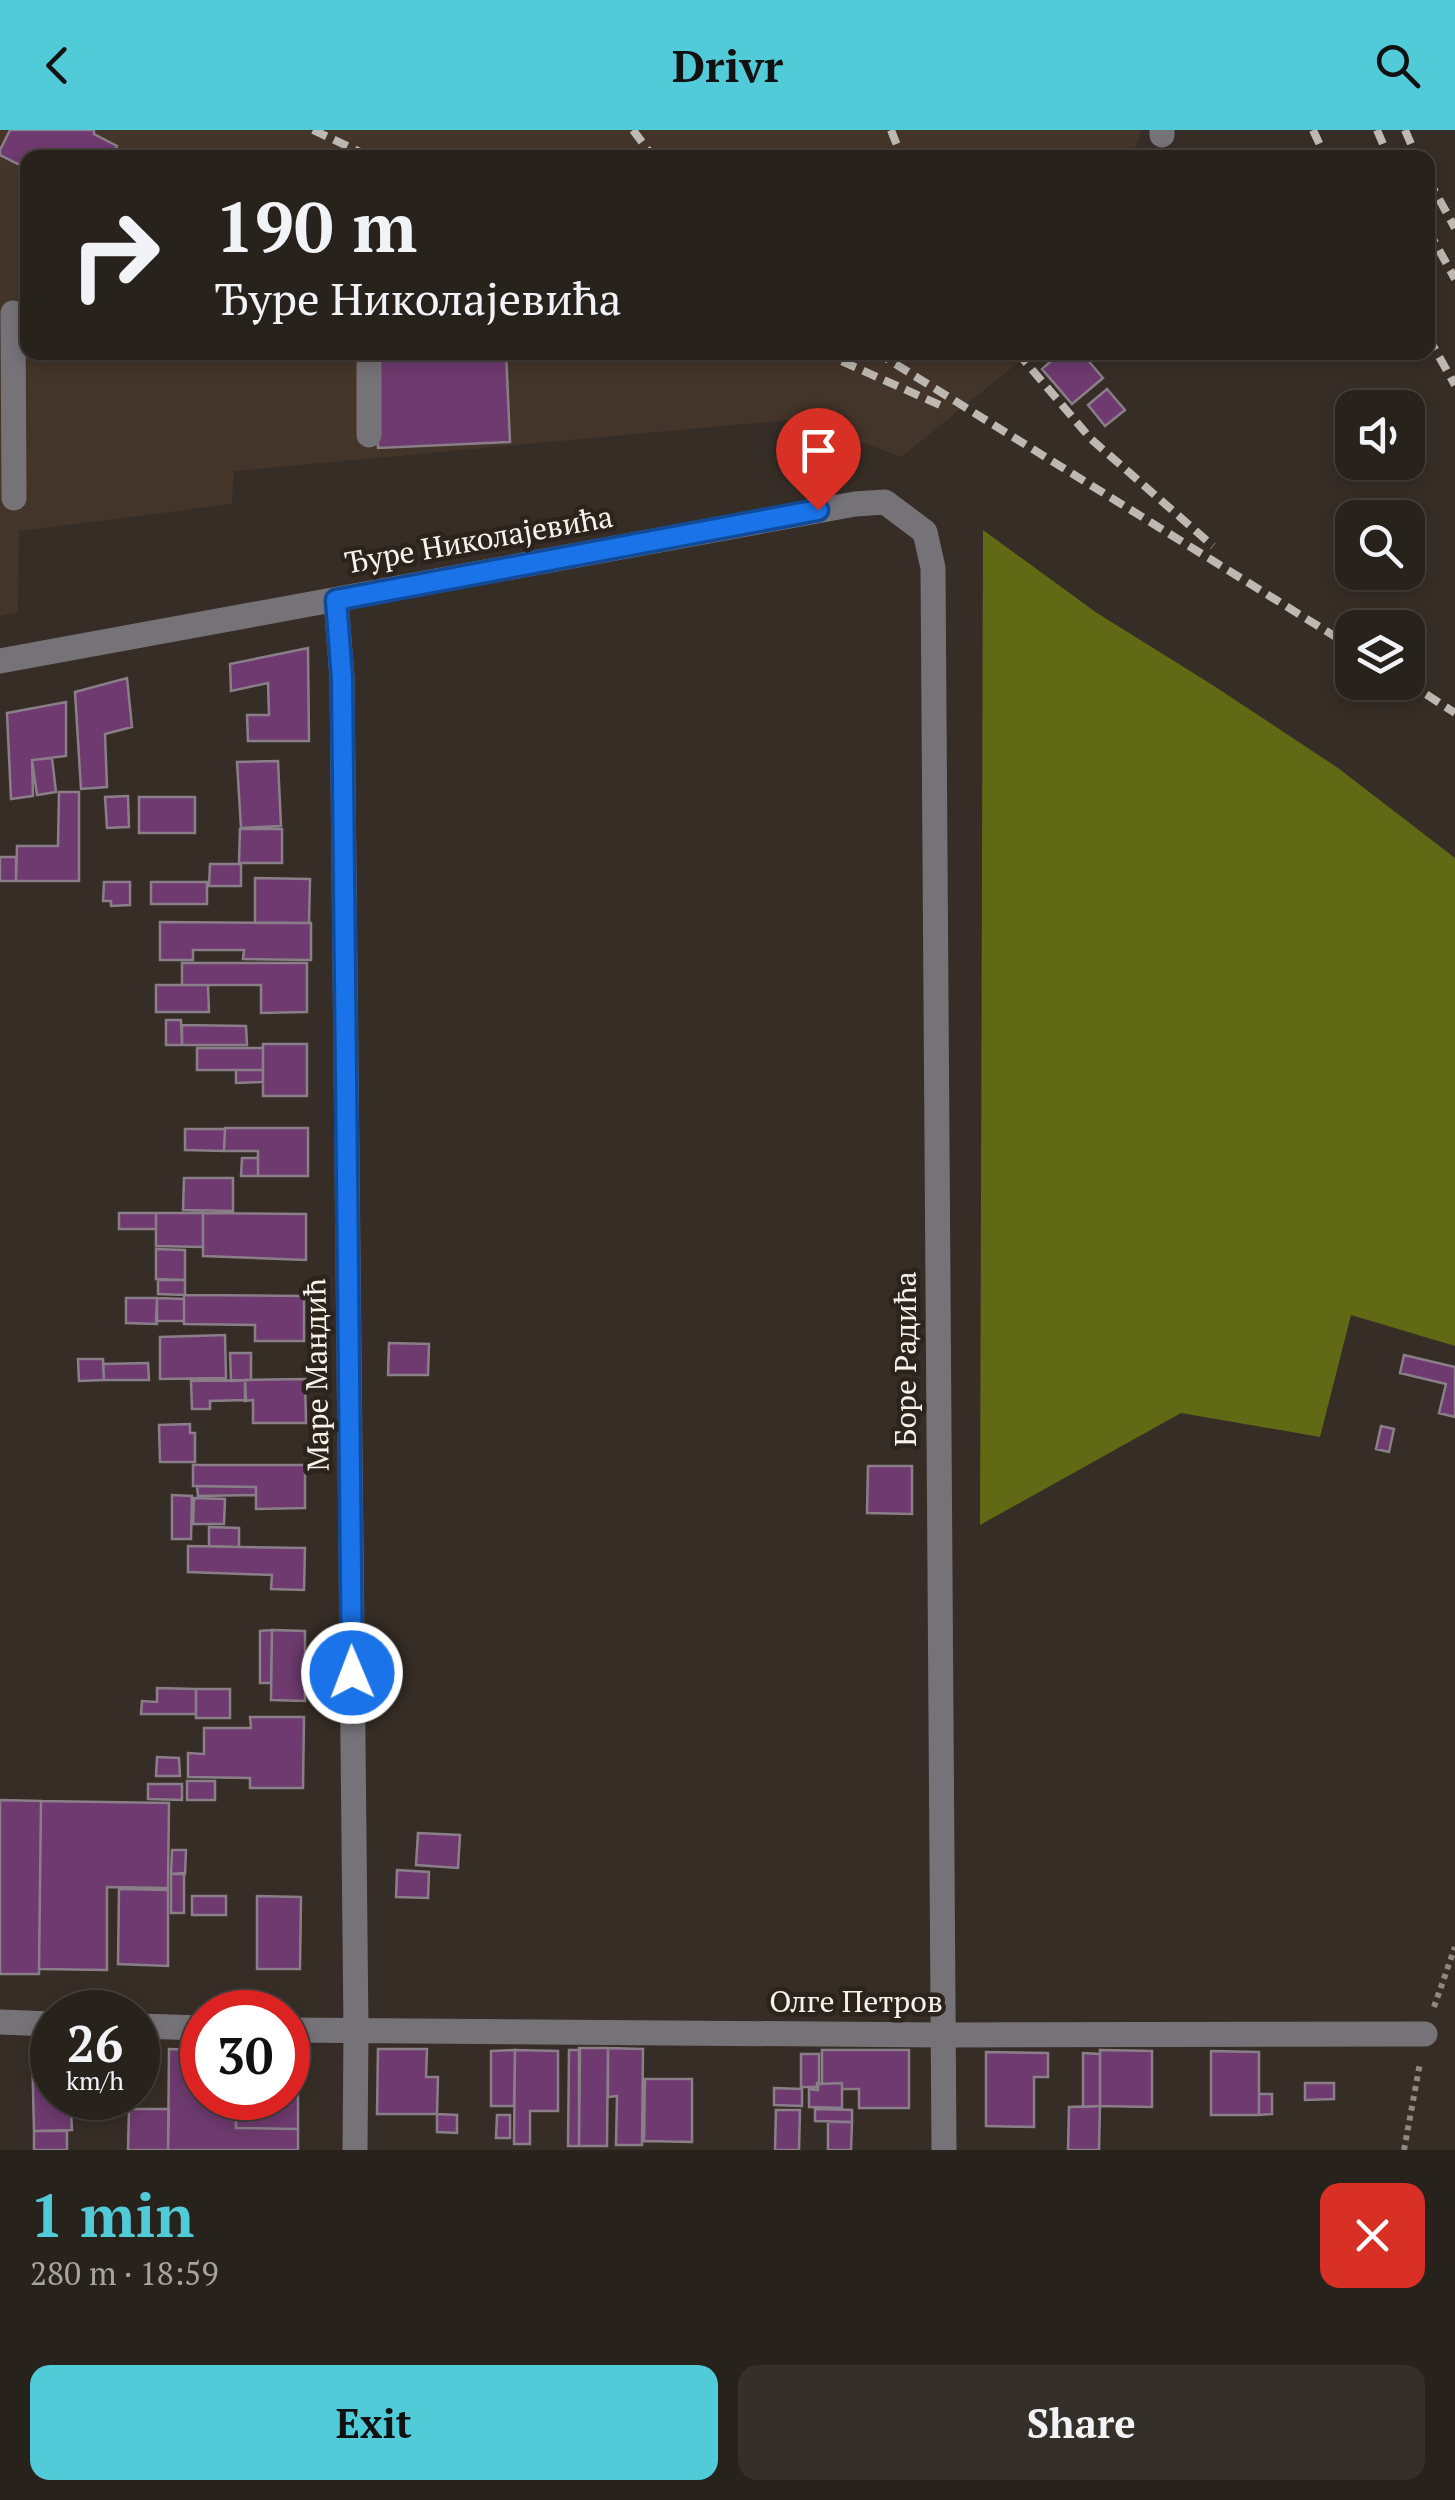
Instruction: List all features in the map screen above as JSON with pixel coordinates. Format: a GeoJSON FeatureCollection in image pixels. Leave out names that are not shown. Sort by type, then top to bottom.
{"type":"FeatureCollection","features":[{"type":"Feature","properties":{"kind":"street"},"geometry":{"type":"LineString","coordinates":[[14,313],[14,498]]}},
{"type":"Feature","properties":{"kind":"street"},"geometry":{"type":"LineString","coordinates":[[369,360],[369,434]]}},
{"type":"Feature","properties":{"kind":"street","name":"Ђуре Николајевића"},"geometry":{"type":"LineString","coordinates":[[0,661],[855,504],[885,502],[925,532],[934,568]]}},
{"type":"Feature","properties":{"kind":"street","name":"Боре Радића"},"geometry":{"type":"LineString","coordinates":[[934,568],[944,2150]]}},
{"type":"Feature","properties":{"kind":"street","name":"Маре Мандић"},"geometry":{"type":"LineString","coordinates":[[336,600],[342,678],[355,2150]]}},
{"type":"Feature","properties":{"kind":"street"},"geometry":{"type":"LineString","coordinates":[[0,2022],[30,2023]]}},
{"type":"Feature","properties":{"kind":"street","name":"Олге Петров"},"geometry":{"type":"LineString","coordinates":[[310,2031],[1424,2034]]}},
{"type":"Feature","properties":{"kind":"path"},"geometry":{"type":"LineString","coordinates":[[1404,2150],[1424,2034],[1455,1948]]}},
{"type":"Feature","properties":{"kind":"shaded area"},"geometry":{"type":"Polygon","coordinates":[[[0,130],[1141,130],[1135,150],[20,150],[20,360],[1021,360],[901,457],[799,419],[234,471],[232,504],[19,531],[18,612],[0,616],[0,130]]]}},
{"type":"Feature","properties":{"kind":"green space"},"geometry":{"type":"Polygon","coordinates":[[[983,530],[1097,613],[1338,768],[1455,858],[1455,1346],[1351,1315],[1320,1437],[1181,1413],[980,1525],[983,530]]]}},
{"type":"Feature","properties":{"kind":"building"},"geometry":{"type":"Polygon","coordinates":[[[10,130],[94,130],[94,134],[117,146],[115,150],[20,150],[20,165],[0,155],[10,130]]]}},
{"type":"Feature","properties":{"kind":"building"},"geometry":{"type":"Polygon","coordinates":[[[374,360],[506,360],[510,442],[378,448],[374,360]]]}},
{"type":"Feature","properties":{"kind":"building"},"geometry":{"type":"Polygon","coordinates":[[[1052,360],[1088,360],[1103,378],[1072,404],[1042,369],[1052,360]]]}},
{"type":"Feature","properties":{"kind":"building"},"geometry":{"type":"Polygon","coordinates":[[[1107,389],[1125,410],[1105,426],[1088,405],[1107,389]]]}},
{"type":"Feature","properties":{"kind":"building"},"geometry":{"type":"Polygon","coordinates":[[[308,648],[309,741],[248,741],[247,715],[269,715],[268,683],[231,691],[230,664],[308,648]]]}},
{"type":"Feature","properties":{"kind":"building"},"geometry":{"type":"Polygon","coordinates":[[[127,678],[132,727],[105,734],[107,787],[81,789],[75,692],[127,678]]]}},
{"type":"Feature","properties":{"kind":"building"},"geometry":{"type":"Polygon","coordinates":[[[66,702],[66,756],[32,760],[33,796],[11,799],[7,713],[66,702]]]}},
{"type":"Feature","properties":{"kind":"building"},"geometry":{"type":"Polygon","coordinates":[[[52,758],[56,792],[37,795],[32,760],[52,758]]]}},
{"type":"Feature","properties":{"kind":"building"},"geometry":{"type":"Polygon","coordinates":[[[278,761],[281,826],[241,828],[237,762],[278,761]]]}},
{"type":"Feature","properties":{"kind":"building"},"geometry":{"type":"Polygon","coordinates":[[[59,792],[79,792],[79,881],[16,881],[17,846],[58,846],[59,792]]]}},
{"type":"Feature","properties":{"kind":"building"},"geometry":{"type":"Polygon","coordinates":[[[128,796],[129,827],[107,828],[105,797],[128,796]]]}},
{"type":"Feature","properties":{"kind":"building"},"geometry":{"type":"Polygon","coordinates":[[[139,797],[195,797],[195,833],[139,833],[139,797]]]}},
{"type":"Feature","properties":{"kind":"building"},"geometry":{"type":"Polygon","coordinates":[[[240,829],[282,829],[282,863],[239,863],[240,829]]]}},
{"type":"Feature","properties":{"kind":"building"},"geometry":{"type":"Polygon","coordinates":[[[0,857],[16,857],[16,881],[0,881],[0,857]]]}},
{"type":"Feature","properties":{"kind":"building"},"geometry":{"type":"Polygon","coordinates":[[[210,864],[241,864],[241,886],[209,886],[210,864]]]}},
{"type":"Feature","properties":{"kind":"building"},"geometry":{"type":"Polygon","coordinates":[[[255,878],[310,879],[309,923],[255,923],[255,878]]]}},
{"type":"Feature","properties":{"kind":"building"},"geometry":{"type":"Polygon","coordinates":[[[104,882],[130,882],[130,905],[111,906],[111,901],[103,901],[104,882]]]}},
{"type":"Feature","properties":{"kind":"building"},"geometry":{"type":"Polygon","coordinates":[[[151,882],[207,882],[207,904],[151,904],[151,882]]]}},
{"type":"Feature","properties":{"kind":"building"},"geometry":{"type":"Polygon","coordinates":[[[160,922],[311,923],[311,960],[243,959],[244,950],[193,950],[193,960],[160,960],[160,922]]]}},
{"type":"Feature","properties":{"kind":"building"},"geometry":{"type":"Polygon","coordinates":[[[182,963],[307,963],[307,1012],[261,1013],[261,985],[182,985],[182,963]]]}},
{"type":"Feature","properties":{"kind":"building"},"geometry":{"type":"Polygon","coordinates":[[[156,985],[208,985],[209,1012],[156,1012],[156,985]]]}},
{"type":"Feature","properties":{"kind":"building"},"geometry":{"type":"Polygon","coordinates":[[[166,1020],[181,1020],[182,1045],[166,1045],[166,1020]]]}},
{"type":"Feature","properties":{"kind":"building"},"geometry":{"type":"Polygon","coordinates":[[[182,1025],[246,1026],[247,1045],[182,1045],[182,1025]]]}},
{"type":"Feature","properties":{"kind":"building"},"geometry":{"type":"Polygon","coordinates":[[[263,1044],[307,1044],[307,1096],[263,1096],[263,1044]]]}},
{"type":"Feature","properties":{"kind":"building"},"geometry":{"type":"Polygon","coordinates":[[[197,1048],[263,1048],[263,1070],[197,1070],[197,1048]]]}},
{"type":"Feature","properties":{"kind":"building"},"geometry":{"type":"Polygon","coordinates":[[[236,1070],[263,1070],[263,1082],[236,1083],[236,1070]]]}},
{"type":"Feature","properties":{"kind":"building"},"geometry":{"type":"Polygon","coordinates":[[[225,1128],[308,1128],[308,1176],[258,1176],[258,1151],[224,1151],[225,1128]]]}},
{"type":"Feature","properties":{"kind":"building"},"geometry":{"type":"Polygon","coordinates":[[[185,1129],[225,1129],[224,1151],[185,1150],[185,1129]]]}},
{"type":"Feature","properties":{"kind":"building"},"geometry":{"type":"Polygon","coordinates":[[[242,1158],[258,1158],[258,1176],[241,1176],[242,1158]]]}},
{"type":"Feature","properties":{"kind":"building"},"geometry":{"type":"Polygon","coordinates":[[[184,1178],[233,1178],[233,1211],[183,1210],[184,1178]]]}},
{"type":"Feature","properties":{"kind":"building"},"geometry":{"type":"Polygon","coordinates":[[[119,1213],[156,1213],[156,1229],[119,1229],[119,1213]]]}},
{"type":"Feature","properties":{"kind":"building"},"geometry":{"type":"Polygon","coordinates":[[[156,1213],[203,1213],[203,1247],[156,1246],[156,1213]]]}},
{"type":"Feature","properties":{"kind":"building"},"geometry":{"type":"Polygon","coordinates":[[[203,1213],[306,1214],[306,1260],[203,1256],[203,1213]]]}},
{"type":"Feature","properties":{"kind":"building"},"geometry":{"type":"Polygon","coordinates":[[[156,1249],[185,1250],[185,1280],[156,1279],[156,1249]]]}},
{"type":"Feature","properties":{"kind":"building"},"geometry":{"type":"Polygon","coordinates":[[[158,1280],[185,1280],[185,1295],[158,1294],[158,1280]]]}},
{"type":"Feature","properties":{"kind":"building"},"geometry":{"type":"Polygon","coordinates":[[[184,1295],[304,1296],[304,1341],[255,1341],[255,1325],[184,1324],[184,1295]]]}},
{"type":"Feature","properties":{"kind":"building"},"geometry":{"type":"Polygon","coordinates":[[[126,1298],[157,1298],[157,1324],[126,1323],[126,1298]]]}},
{"type":"Feature","properties":{"kind":"building"},"geometry":{"type":"Polygon","coordinates":[[[157,1298],[184,1299],[184,1321],[156,1321],[157,1298]]]}},
{"type":"Feature","properties":{"kind":"building"},"geometry":{"type":"Polygon","coordinates":[[[225,1335],[226,1378],[160,1379],[160,1337],[225,1335]]]}},
{"type":"Feature","properties":{"kind":"building"},"geometry":{"type":"Polygon","coordinates":[[[389,1343],[429,1344],[428,1375],[388,1375],[389,1343]]]}},
{"type":"Feature","properties":{"kind":"building"},"geometry":{"type":"Polygon","coordinates":[[[230,1353],[251,1353],[251,1380],[231,1381],[230,1353]]]}},
{"type":"Feature","properties":{"kind":"building"},"geometry":{"type":"Polygon","coordinates":[[[1404,1355],[1455,1367],[1455,1417],[1439,1413],[1446,1384],[1400,1373],[1404,1355]]]}},
{"type":"Feature","properties":{"kind":"building"},"geometry":{"type":"Polygon","coordinates":[[[78,1359],[103,1359],[104,1380],[79,1381],[78,1359]]]}},
{"type":"Feature","properties":{"kind":"building"},"geometry":{"type":"Polygon","coordinates":[[[148,1363],[149,1380],[104,1380],[103,1364],[148,1363]]]}},
{"type":"Feature","properties":{"kind":"building"},"geometry":{"type":"Polygon","coordinates":[[[305,1379],[306,1423],[253,1423],[253,1400],[245,1401],[245,1380],[305,1379]]]}},
{"type":"Feature","properties":{"kind":"building"},"geometry":{"type":"Polygon","coordinates":[[[245,1380],[246,1400],[210,1401],[210,1409],[192,1409],[191,1381],[245,1380]]]}},
{"type":"Feature","properties":{"kind":"building"},"geometry":{"type":"Polygon","coordinates":[[[190,1424],[190,1433],[195,1433],[195,1462],[160,1462],[159,1425],[190,1424]]]}},
{"type":"Feature","properties":{"kind":"building"},"geometry":{"type":"Polygon","coordinates":[[[1381,1426],[1394,1429],[1389,1452],[1376,1449],[1381,1426]]]}},
{"type":"Feature","properties":{"kind":"building"},"geometry":{"type":"Polygon","coordinates":[[[193,1465],[305,1465],[305,1508],[256,1509],[256,1487],[193,1486],[193,1465]]]}},
{"type":"Feature","properties":{"kind":"building"},"geometry":{"type":"Polygon","coordinates":[[[868,1466],[912,1466],[912,1514],[867,1513],[868,1466]]]}},
{"type":"Feature","properties":{"kind":"building"},"geometry":{"type":"Polygon","coordinates":[[[197,1486],[256,1487],[256,1495],[198,1496],[197,1486]]]}},
{"type":"Feature","properties":{"kind":"building"},"geometry":{"type":"Polygon","coordinates":[[[172,1495],[192,1496],[191,1539],[172,1539],[172,1495]]]}},
{"type":"Feature","properties":{"kind":"building"},"geometry":{"type":"Polygon","coordinates":[[[194,1498],[225,1499],[224,1524],[193,1524],[194,1498]]]}},
{"type":"Feature","properties":{"kind":"building"},"geometry":{"type":"Polygon","coordinates":[[[209,1527],[239,1528],[239,1547],[209,1546],[209,1527]]]}},
{"type":"Feature","properties":{"kind":"building"},"geometry":{"type":"Polygon","coordinates":[[[188,1546],[305,1548],[304,1590],[271,1589],[272,1575],[188,1572],[188,1546]]]}},
{"type":"Feature","properties":{"kind":"building"},"geometry":{"type":"Polygon","coordinates":[[[272,1630],[271,1683],[260,1683],[260,1631],[272,1630]]]}},
{"type":"Feature","properties":{"kind":"building"},"geometry":{"type":"Polygon","coordinates":[[[272,1630],[305,1631],[305,1701],[271,1700],[272,1630]]]}},
{"type":"Feature","properties":{"kind":"building"},"geometry":{"type":"Polygon","coordinates":[[[157,1688],[196,1689],[196,1714],[141,1714],[142,1701],[157,1702],[157,1688]]]}},
{"type":"Feature","properties":{"kind":"building"},"geometry":{"type":"Polygon","coordinates":[[[196,1689],[230,1689],[230,1718],[196,1718],[196,1689]]]}},
{"type":"Feature","properties":{"kind":"building"},"geometry":{"type":"Polygon","coordinates":[[[250,1717],[304,1717],[303,1788],[250,1788],[250,1778],[188,1777],[188,1753],[204,1754],[204,1728],[251,1728],[250,1717]]]}},
{"type":"Feature","properties":{"kind":"building"},"geometry":{"type":"Polygon","coordinates":[[[157,1757],[179,1758],[180,1776],[156,1776],[157,1757]]]}},
{"type":"Feature","properties":{"kind":"building"},"geometry":{"type":"Polygon","coordinates":[[[187,1781],[215,1781],[215,1800],[187,1800],[187,1781]]]}},
{"type":"Feature","properties":{"kind":"building"},"geometry":{"type":"Polygon","coordinates":[[[148,1784],[182,1784],[182,1800],[148,1799],[148,1784]]]}},
{"type":"Feature","properties":{"kind":"building"},"geometry":{"type":"Polygon","coordinates":[[[0,1800],[41,1801],[39,1974],[0,1974],[0,1800]]]}},
{"type":"Feature","properties":{"kind":"building"},"geometry":{"type":"Polygon","coordinates":[[[41,1801],[169,1803],[168,1888],[107,1887],[107,1970],[39,1969],[41,1801]]]}},
{"type":"Feature","properties":{"kind":"building"},"geometry":{"type":"Polygon","coordinates":[[[418,1833],[460,1835],[458,1868],[416,1865],[418,1833]]]}},
{"type":"Feature","properties":{"kind":"building"},"geometry":{"type":"Polygon","coordinates":[[[172,1850],[186,1850],[185,1874],[171,1874],[172,1850]]]}},
{"type":"Feature","properties":{"kind":"building"},"geometry":{"type":"Polygon","coordinates":[[[397,1870],[429,1872],[428,1898],[396,1897],[397,1870]]]}},
{"type":"Feature","properties":{"kind":"building"},"geometry":{"type":"Polygon","coordinates":[[[184,1873],[184,1913],[171,1913],[171,1874],[184,1873]]]}},
{"type":"Feature","properties":{"kind":"building"},"geometry":{"type":"Polygon","coordinates":[[[119,1889],[168,1890],[168,1966],[118,1964],[119,1889]]]}},
{"type":"Feature","properties":{"kind":"building"},"geometry":{"type":"Polygon","coordinates":[[[192,1896],[226,1896],[226,1915],[192,1915],[192,1896]]]}},
{"type":"Feature","properties":{"kind":"building"},"geometry":{"type":"Polygon","coordinates":[[[257,1896],[301,1897],[300,1969],[257,1969],[257,1896]]]}},
{"type":"Feature","properties":{"kind":"building"},"geometry":{"type":"Polygon","coordinates":[[[579,2048],[608,2048],[607,2146],[579,2146],[579,2048]]]}},
{"type":"Feature","properties":{"kind":"building"},"geometry":{"type":"Polygon","coordinates":[[[608,2048],[643,2049],[642,2145],[616,2145],[617,2096],[608,2097],[608,2048]]]}},
{"type":"Feature","properties":{"kind":"building"},"geometry":{"type":"Polygon","coordinates":[[[169,2049],[180,2049],[180,2120],[236,2120],[236,2128],[298,2129],[298,2150],[168,2150],[169,2049]]]}},
{"type":"Feature","properties":{"kind":"building"},"geometry":{"type":"Polygon","coordinates":[[[378,2049],[427,2049],[426,2077],[438,2077],[437,2114],[377,2114],[378,2049]]]}},
{"type":"Feature","properties":{"kind":"building"},"geometry":{"type":"Polygon","coordinates":[[[515,2050],[514,2106],[491,2106],[491,2051],[515,2050]]]}},
{"type":"Feature","properties":{"kind":"building"},"geometry":{"type":"Polygon","coordinates":[[[515,2050],[558,2051],[558,2111],[530,2111],[530,2144],[514,2144],[515,2050]]]}},
{"type":"Feature","properties":{"kind":"building"},"geometry":{"type":"Polygon","coordinates":[[[569,2050],[580,2050],[579,2146],[568,2146],[569,2050]]]}},
{"type":"Feature","properties":{"kind":"building"},"geometry":{"type":"Polygon","coordinates":[[[822,2050],[909,2050],[909,2108],[859,2108],[859,2089],[842,2089],[842,2083],[822,2084],[822,2050]]]}},
{"type":"Feature","properties":{"kind":"building"},"geometry":{"type":"Polygon","coordinates":[[[1100,2050],[1152,2051],[1152,2107],[1100,2106],[1100,2050]]]}},
{"type":"Feature","properties":{"kind":"building"},"geometry":{"type":"Polygon","coordinates":[[[1211,2051],[1259,2052],[1259,2115],[1211,2115],[1211,2051]]]}},
{"type":"Feature","properties":{"kind":"building"},"geometry":{"type":"Polygon","coordinates":[[[986,2052],[1048,2053],[1048,2077],[1034,2077],[1034,2127],[986,2126],[986,2052]]]}},
{"type":"Feature","properties":{"kind":"building"},"geometry":{"type":"Polygon","coordinates":[[[1083,2053],[1100,2054],[1100,2106],[1083,2107],[1083,2053]]]}},
{"type":"Feature","properties":{"kind":"building"},"geometry":{"type":"Polygon","coordinates":[[[801,2054],[819,2054],[817,2087],[801,2087],[801,2054]]]}},
{"type":"Feature","properties":{"kind":"building"},"geometry":{"type":"Polygon","coordinates":[[[645,2079],[692,2079],[692,2142],[644,2141],[645,2079]]]}},
{"type":"Feature","properties":{"kind":"building"},"geometry":{"type":"Polygon","coordinates":[[[842,2083],[842,2108],[809,2107],[809,2089],[818,2090],[818,2084],[842,2083]]]}},
{"type":"Feature","properties":{"kind":"building"},"geometry":{"type":"Polygon","coordinates":[[[1305,2083],[1334,2083],[1334,2099],[1305,2100],[1305,2083]]]}},
{"type":"Feature","properties":{"kind":"building"},"geometry":{"type":"Polygon","coordinates":[[[774,2088],[802,2089],[802,2106],[774,2105],[774,2088]]]}},
{"type":"Feature","properties":{"kind":"building"},"geometry":{"type":"Polygon","coordinates":[[[1259,2094],[1272,2094],[1272,2114],[1259,2115],[1259,2094]]]}},
{"type":"Feature","properties":{"kind":"building"},"geometry":{"type":"Polygon","coordinates":[[[1100,2106],[1099,2150],[1068,2150],[1069,2107],[1100,2106]]]}},
{"type":"Feature","properties":{"kind":"building"},"geometry":{"type":"Polygon","coordinates":[[[160,2109],[169,2109],[168,2150],[128,2150],[129,2120],[160,2120],[160,2109]]]}},
{"type":"Feature","properties":{"kind":"building"},"geometry":{"type":"Polygon","coordinates":[[[815,2109],[852,2110],[852,2122],[815,2121],[815,2109]]]}},
{"type":"Feature","properties":{"kind":"building"},"geometry":{"type":"Polygon","coordinates":[[[776,2110],[800,2110],[799,2150],[775,2150],[776,2110]]]}},
{"type":"Feature","properties":{"kind":"building"},"geometry":{"type":"Polygon","coordinates":[[[437,2114],[457,2115],[457,2133],[437,2132],[437,2114]]]}},
{"type":"Feature","properties":{"kind":"building"},"geometry":{"type":"Polygon","coordinates":[[[497,2115],[510,2115],[510,2138],[496,2138],[497,2115]]]}},
{"type":"Feature","properties":{"kind":"building"},"geometry":{"type":"Polygon","coordinates":[[[34,2120],[71,2120],[72,2130],[34,2131],[34,2120]]]}},
{"type":"Feature","properties":{"kind":"building"},"geometry":{"type":"Polygon","coordinates":[[[236,2120],[298,2120],[298,2129],[236,2128],[236,2120]]]}},
{"type":"Feature","properties":{"kind":"building"},"geometry":{"type":"Polygon","coordinates":[[[828,2122],[852,2122],[851,2150],[828,2150],[828,2122]]]}},
{"type":"Feature","properties":{"kind":"building"},"geometry":{"type":"Polygon","coordinates":[[[34,2131],[67,2131],[67,2150],[34,2150],[34,2131]]]}},
{"type":"Feature","properties":{"kind":"railway"},"geometry":{"type":"LineString","coordinates":[[313,130],[356,150]]}},
{"type":"Feature","properties":{"kind":"railway"},"geometry":{"type":"LineString","coordinates":[[633,130],[648,150]]}},
{"type":"Feature","properties":{"kind":"railway"},"geometry":{"type":"LineString","coordinates":[[891,130],[899,150]]}},
{"type":"Feature","properties":{"kind":"railway"},"geometry":{"type":"LineString","coordinates":[[1313,130],[1322,150]]}},
{"type":"Feature","properties":{"kind":"railway"},"geometry":{"type":"LineString","coordinates":[[1377,130],[1386,150]]}},
{"type":"Feature","properties":{"kind":"railway"},"geometry":{"type":"LineString","coordinates":[[1405,130],[1414,150]]}},
{"type":"Feature","properties":{"kind":"railway"},"geometry":{"type":"LineString","coordinates":[[1435,192],[1455,228]]}},
{"type":"Feature","properties":{"kind":"railway"},"geometry":{"type":"LineString","coordinates":[[1435,243],[1455,279]]}},
{"type":"Feature","properties":{"kind":"railway"},"geometry":{"type":"LineString","coordinates":[[1435,349],[1455,385]]}},
{"type":"Feature","properties":{"kind":"railway"},"geometry":{"type":"LineString","coordinates":[[839,360],[940,405]]}},
{"type":"Feature","properties":{"kind":"railway"},"geometry":{"type":"LineString","coordinates":[[889,360],[1335,636]]}},
{"type":"Feature","properties":{"kind":"railway"},"geometry":{"type":"LineString","coordinates":[[1024,360],[1091,439],[1213,546]]}},
{"type":"Feature","properties":{"kind":"railway"},"geometry":{"type":"LineString","coordinates":[[1425,694],[1455,713]]}},
{"type":"Feature","properties":{"kind":"route"},"geometry":{"type":"LineString","coordinates":[[352,1673],[342,678],[336,600],[818,510]]}}]}
